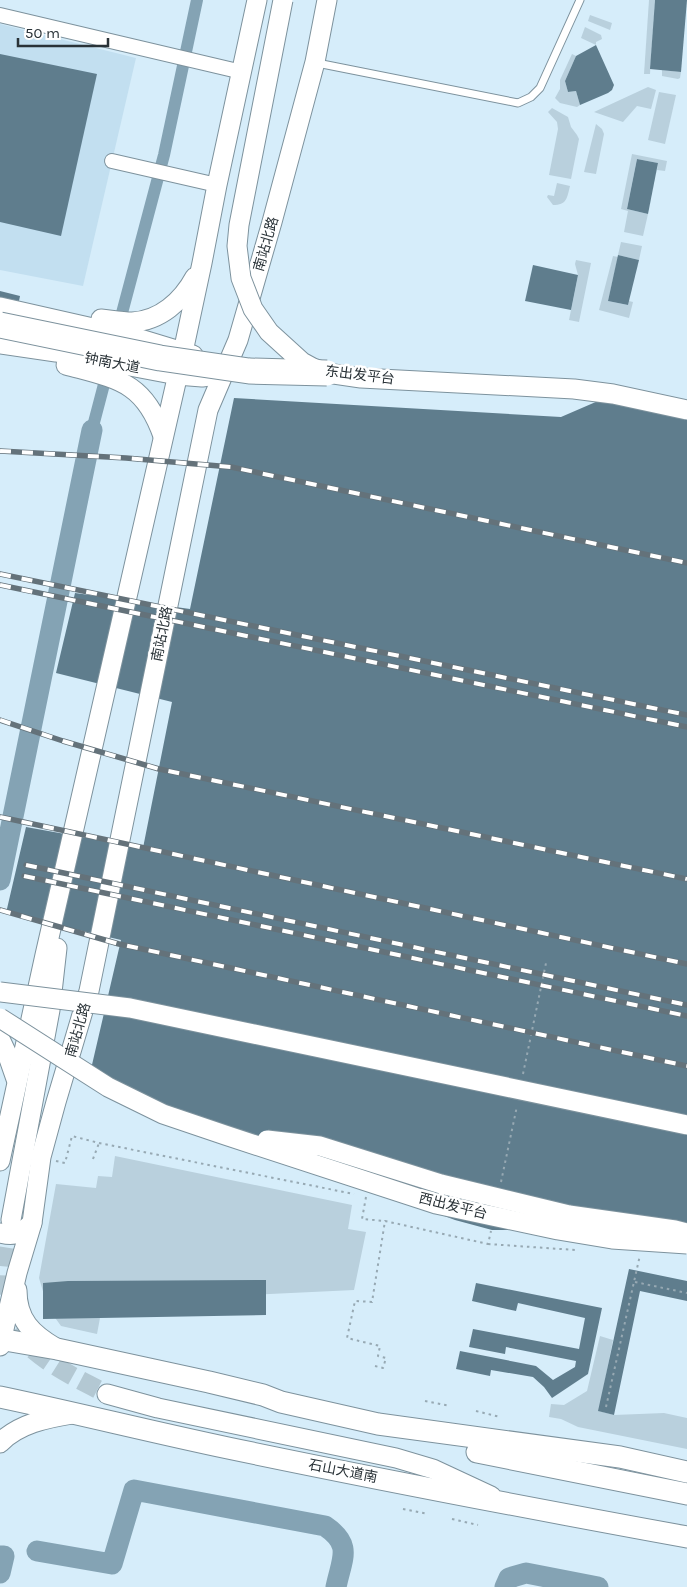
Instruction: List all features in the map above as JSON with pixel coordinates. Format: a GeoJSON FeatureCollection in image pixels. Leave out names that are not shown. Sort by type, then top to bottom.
{"type":"FeatureCollection","features":[{"type":"Feature","properties":{"kind":"highway"},"geometry":{"type":"LineString","coordinates":[[0,325],[170,360],[249,371],[327,373]]}},
{"type":"Feature","properties":{"kind":"main road"},"geometry":{"type":"LineString","coordinates":[[0,1341],[57,1349],[209,1382],[263,1395],[281,1402],[378,1424],[620,1457],[687,1472]]}},
{"type":"Feature","properties":{"kind":"main road","name":"石山大道南"},"geometry":{"type":"LineString","coordinates":[[0,1397],[76,1413],[160,1434],[508,1504],[687,1537]]}},
{"type":"Feature","properties":{"kind":"main road"},"geometry":{"type":"LineString","coordinates":[[378,1424],[425,1442],[584,1472],[687,1494]]}},
{"type":"Feature","properties":{"kind":"street"},"geometry":{"type":"LineString","coordinates":[[0,1161],[45,955],[183,352],[257,0]]}},
{"type":"Feature","properties":{"kind":"street","name":"东出发平台"},"geometry":{"type":"LineString","coordinates":[[283,0],[239,224],[237,246],[241,278],[253,309],[268,332],[302,362],[327,373],[368,378],[613,394],[687,410]]}},
{"type":"Feature","properties":{"kind":"street","name":"南站北路"},"geometry":{"type":"LineString","coordinates":[[17,1274],[32,1223],[42,1158],[56,1102],[89,992],[208,410],[238,340],[316,62],[327,0]]}},
{"type":"Feature","properties":{"kind":"street"},"geometry":{"type":"LineString","coordinates":[[0,16],[242,72]]}},
{"type":"Feature","properties":{"kind":"street"},"geometry":{"type":"LineString","coordinates":[[112,161],[217,185]]}},
{"type":"Feature","properties":{"kind":"street"},"geometry":{"type":"LineString","coordinates":[[0,306],[64,321],[94,323],[130,322],[150,319],[168,310],[179,301],[188,291],[202,263]]}},
{"type":"Feature","properties":{"kind":"street"},"geometry":{"type":"LineString","coordinates":[[0,306],[94,323],[196,356],[224,374]]}},
{"type":"Feature","properties":{"kind":"street"},"geometry":{"type":"LineString","coordinates":[[56,352],[64,321]]}},
{"type":"Feature","properties":{"kind":"street"},"geometry":{"type":"LineString","coordinates":[[0,346],[79,363],[136,390],[153,411],[163,436]]}},
{"type":"Feature","properties":{"kind":"street","name":"钟南大道"},"geometry":{"type":"LineString","coordinates":[[0,346],[56,352],[79,363],[131,367],[177,375],[202,377],[224,374]]}},
{"type":"Feature","properties":{"kind":"street"},"geometry":{"type":"LineString","coordinates":[[32,1223],[22,1233],[14,1235],[6,1226],[50,1010],[68,855]]}},
{"type":"Feature","properties":{"kind":"street"},"geometry":{"type":"LineString","coordinates":[[0,1002],[11,1000],[30,987],[36,979],[45,955]]}},
{"type":"Feature","properties":{"kind":"street"},"geometry":{"type":"LineString","coordinates":[[0,992],[130,1008],[687,1125]]}},
{"type":"Feature","properties":{"kind":"street","name":"西出发平台"},"geometry":{"type":"LineString","coordinates":[[0,1018],[108,1086],[163,1114],[225,1136],[436,1204],[558,1230],[612,1239],[687,1244]]}},
{"type":"Feature","properties":{"kind":"street"},"geometry":{"type":"LineString","coordinates":[[0,1039],[17,1082]]}},
{"type":"Feature","properties":{"kind":"street","name":"西出发平台"},"geometry":{"type":"LineString","coordinates":[[225,1136],[320,1146],[442,1184],[569,1215],[687,1233]]}},
{"type":"Feature","properties":{"kind":"street"},"geometry":{"type":"LineString","coordinates":[[0,1341],[17,1274]]}},
{"type":"Feature","properties":{"kind":"street"},"geometry":{"type":"LineString","coordinates":[[17,1274],[17,1298],[21,1313],[37,1337],[57,1349]]}},
{"type":"Feature","properties":{"kind":"street"},"geometry":{"type":"LineString","coordinates":[[107,1394],[158,1408],[396,1458],[433,1469],[508,1504]]}},
{"type":"Feature","properties":{"kind":"street"},"geometry":{"type":"LineString","coordinates":[[0,1443],[19,1429],[36,1422],[76,1413]]}},
{"type":"Feature","properties":{"kind":"lane"},"geometry":{"type":"LineString","coordinates":[[316,62],[518,103],[531,97],[540,88],[580,0]]}},
{"type":"Feature","properties":{"kind":"path"},"geometry":{"type":"LineString","coordinates":[[42,1158],[65,1163],[72,1136],[357,1195]]}},
{"type":"Feature","properties":{"kind":"path"},"geometry":{"type":"LineString","coordinates":[[93,1159],[99,1143]]}},
{"type":"Feature","properties":{"kind":"path"},"geometry":{"type":"LineString","coordinates":[[366,1197],[362,1219],[384,1221],[488,1244],[583,1250]]}},
{"type":"Feature","properties":{"kind":"path"},"geometry":{"type":"LineString","coordinates":[[376,1366],[383,1368],[386,1358],[378,1356],[380,1346],[347,1338],[355,1301],[372,1302],[384,1221]]}},
{"type":"Feature","properties":{"kind":"path"},"geometry":{"type":"LineString","coordinates":[[488,1244],[492,1230]]}},
{"type":"Feature","properties":{"kind":"path"},"geometry":{"type":"LineString","coordinates":[[606,1407],[636,1282],[640,1253]]}},
{"type":"Feature","properties":{"kind":"path"},"geometry":{"type":"LineString","coordinates":[[636,1282],[687,1293]]}},
{"type":"Feature","properties":{"kind":"path"},"geometry":{"type":"LineString","coordinates":[[425,1402],[450,1406]]}},
{"type":"Feature","properties":{"kind":"path"},"geometry":{"type":"LineString","coordinates":[[476,1411],[500,1417]]}},
{"type":"Feature","properties":{"kind":"path"},"geometry":{"type":"LineString","coordinates":[[403,1510],[428,1514]]}},
{"type":"Feature","properties":{"kind":"path"},"geometry":{"type":"LineString","coordinates":[[452,1519],[478,1525]]}},
{"type":"Feature","properties":{"kind":"shaded area"},"geometry":{"type":"Polygon","coordinates":[[[649,0],[655,0],[650,74],[644,74],[649,0]]]}},
{"type":"Feature","properties":{"kind":"shaded area"},"geometry":{"type":"Polygon","coordinates":[[[590,15],[612,23],[610,30],[588,21],[590,15]]]}},
{"type":"Feature","properties":{"kind":"shaded area"},"geometry":{"type":"Polygon","coordinates":[[[0,24],[136,58],[83,286],[0,270],[0,24]]]}},
{"type":"Feature","properties":{"kind":"shaded area"},"geometry":{"type":"Polygon","coordinates":[[[585,27],[601,35],[602,39],[596,42],[596,45],[581,38],[585,27]]]}},
{"type":"Feature","properties":{"kind":"shaded area"},"geometry":{"type":"Polygon","coordinates":[[[572,54],[576,56],[565,81],[568,92],[576,91],[580,105],[577,107],[560,103],[555,98],[560,89],[560,80],[572,54]]]}},
{"type":"Feature","properties":{"kind":"shaded area"},"geometry":{"type":"Polygon","coordinates":[[[662,70],[681,72],[680,78],[662,76],[662,70]]]}},
{"type":"Feature","properties":{"kind":"shaded area"},"geometry":{"type":"Polygon","coordinates":[[[648,87],[656,90],[651,109],[637,106],[623,122],[594,112],[648,87]]]}},
{"type":"Feature","properties":{"kind":"shaded area"},"geometry":{"type":"Polygon","coordinates":[[[659,92],[676,95],[665,144],[648,140],[659,92]]]}},
{"type":"Feature","properties":{"kind":"shaded area"},"geometry":{"type":"Polygon","coordinates":[[[552,108],[568,117],[571,127],[579,139],[571,179],[549,175],[558,129],[557,122],[548,112],[552,108]]]}},
{"type":"Feature","properties":{"kind":"shaded area"},"geometry":{"type":"Polygon","coordinates":[[[596,124],[602,129],[604,134],[596,174],[584,172],[596,124]]]}},
{"type":"Feature","properties":{"kind":"shaded area"},"geometry":{"type":"Polygon","coordinates":[[[632,154],[667,161],[665,171],[657,170],[658,163],[637,159],[627,209],[648,214],[643,236],[624,232],[628,211],[621,209],[632,154]]]}},
{"type":"Feature","properties":{"kind":"shaded area"},"geometry":{"type":"Polygon","coordinates":[[[557,183],[570,186],[564,202],[553,205],[547,197],[548,195],[554,196],[557,183]]]}},
{"type":"Feature","properties":{"kind":"shaded area"},"geometry":{"type":"Polygon","coordinates":[[[621,242],[642,246],[639,260],[618,255],[621,242]]]}},
{"type":"Feature","properties":{"kind":"shaded area"},"geometry":{"type":"Polygon","coordinates":[[[613,256],[618,257],[608,301],[628,305],[629,301],[633,302],[629,318],[599,310],[613,256]]]}},
{"type":"Feature","properties":{"kind":"shaded area"},"geometry":{"type":"Polygon","coordinates":[[[576,260],[591,263],[579,322],[569,320],[578,275],[575,264],[576,260]]]}},
{"type":"Feature","properties":{"kind":"shaded area"},"geometry":{"type":"Polygon","coordinates":[[[115,1156],[352,1205],[348,1229],[366,1232],[354,1290],[103,1302],[97,1334],[61,1326],[48,1308],[39,1278],[56,1184],[96,1188],[98,1176],[112,1177],[115,1156]]]}},
{"type":"Feature","properties":{"kind":"shaded area"},"geometry":{"type":"Polygon","coordinates":[[[600,1336],[613,1340],[599,1411],[614,1415],[664,1413],[687,1418],[687,1449],[578,1427],[561,1419],[549,1417],[551,1404],[564,1405],[587,1391],[600,1336]]]}},
{"type":"Feature","properties":{"kind":"building"},"geometry":{"type":"Polygon","coordinates":[[[655,0],[687,0],[681,72],[650,69],[655,0]]]}},
{"type":"Feature","properties":{"kind":"building"},"geometry":{"type":"Polygon","coordinates":[[[596,45],[614,85],[608,93],[580,105],[576,91],[568,92],[565,81],[576,56],[596,45]]]}},
{"type":"Feature","properties":{"kind":"building"},"geometry":{"type":"Polygon","coordinates":[[[0,54],[97,74],[61,236],[0,222],[0,54]]]}},
{"type":"Feature","properties":{"kind":"building"},"geometry":{"type":"Polygon","coordinates":[[[637,159],[658,163],[648,214],[627,209],[637,159]]]}},
{"type":"Feature","properties":{"kind":"building"},"geometry":{"type":"Polygon","coordinates":[[[618,255],[639,260],[628,305],[608,301],[618,255]]]}},
{"type":"Feature","properties":{"kind":"building"},"geometry":{"type":"Polygon","coordinates":[[[533,265],[578,275],[571,310],[525,301],[533,265]]]}},
{"type":"Feature","properties":{"kind":"building"},"geometry":{"type":"Polygon","coordinates":[[[0,291],[20,296],[19,301],[0,297],[0,291]]]}},
{"type":"Feature","properties":{"kind":"building"},"geometry":{"type":"Polygon","coordinates":[[[234,398],[561,417],[598,401],[687,417],[687,1229],[492,1230],[455,1220],[88,1082],[121,940],[6,913],[26,827],[143,848],[172,702],[56,673],[75,593],[190,609],[234,398]]]}},
{"type":"Feature","properties":{"kind":"building"},"geometry":{"type":"Polygon","coordinates":[[[629,1269],[687,1281],[687,1301],[640,1291],[614,1415],[598,1411],[629,1269]]]}},
{"type":"Feature","properties":{"kind":"building"},"geometry":{"type":"Polygon","coordinates":[[[266,1280],[266,1315],[43,1319],[43,1283],[68,1281],[266,1280]]]}},
{"type":"Feature","properties":{"kind":"building"},"geometry":{"type":"Polygon","coordinates":[[[476,1283],[602,1308],[588,1374],[552,1398],[533,1377],[491,1370],[490,1376],[456,1369],[460,1351],[536,1366],[553,1380],[575,1367],[576,1361],[506,1347],[505,1354],[469,1347],[473,1329],[579,1349],[585,1318],[518,1303],[516,1311],[472,1301],[476,1283]]]}},
{"type":"Feature","properties":{"kind":"waterway"},"geometry":{"type":"LineString","coordinates":[[118,328],[164,155],[197,0]]}},
{"type":"Feature","properties":{"kind":"waterway"},"geometry":{"type":"LineString","coordinates":[[92,430],[108,369]]}},
{"type":"Feature","properties":{"kind":"waterway"},"geometry":{"type":"LineString","coordinates":[[0,880],[92,430]]}},
{"type":"Feature","properties":{"kind":"waterway"},"geometry":{"type":"LineString","coordinates":[[37,1551],[112,1564],[134,1490],[325,1526],[334,1533],[342,1546],[343,1560],[336,1587]]}},
{"type":"Feature","properties":{"kind":"waterway"},"geometry":{"type":"LineString","coordinates":[[0,1556],[4,1556],[0,1573]]}},
{"type":"Feature","properties":{"kind":"waterway"},"geometry":{"type":"LineString","coordinates":[[505,1587],[509,1578],[526,1573],[598,1587]]}},
{"type":"Feature","properties":{"kind":"tunnel"},"geometry":{"type":"LineString","coordinates":[[11,1220],[3,1283],[6,1309],[12,1325],[30,1347],[42,1357],[68,1374],[107,1394]]}},
{"type":"Feature","properties":{"kind":"railway"},"geometry":{"type":"LineString","coordinates":[[0,451],[126,458],[231,467],[687,563]]}},
{"type":"Feature","properties":{"kind":"railway"},"geometry":{"type":"LineString","coordinates":[[0,574],[687,715]]}},
{"type":"Feature","properties":{"kind":"railway"},"geometry":{"type":"LineString","coordinates":[[0,585],[687,727]]}},
{"type":"Feature","properties":{"kind":"railway"},"geometry":{"type":"LineString","coordinates":[[0,720],[63,741],[159,769],[687,879]]}},
{"type":"Feature","properties":{"kind":"railway"},"geometry":{"type":"LineString","coordinates":[[0,817],[687,964]]}},
{"type":"Feature","properties":{"kind":"railway"},"geometry":{"type":"LineString","coordinates":[[26,865],[687,1005]]}},
{"type":"Feature","properties":{"kind":"railway"},"geometry":{"type":"LineString","coordinates":[[24,876],[687,1016]]}},
{"type":"Feature","properties":{"kind":"railway"},"geometry":{"type":"LineString","coordinates":[[0,910],[119,944],[687,1066]]}}]}
